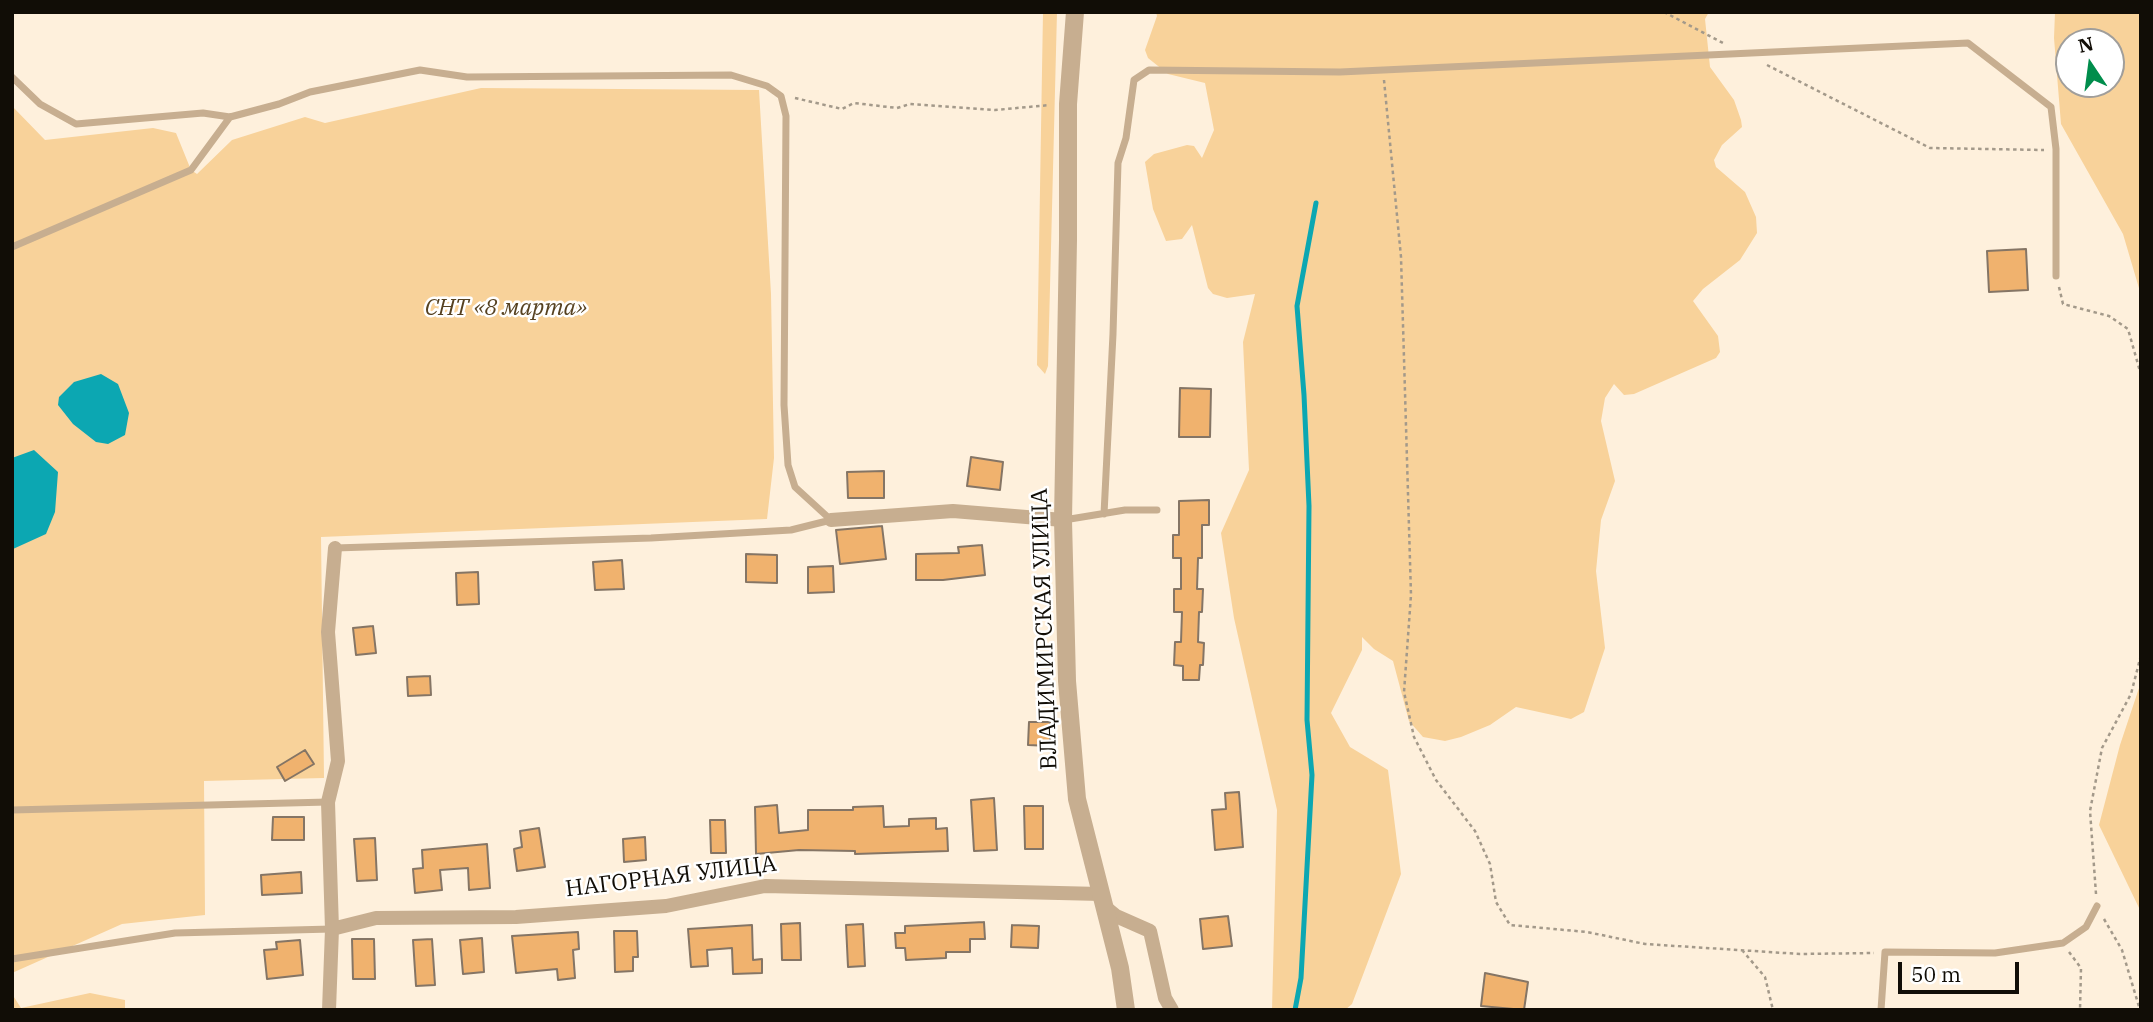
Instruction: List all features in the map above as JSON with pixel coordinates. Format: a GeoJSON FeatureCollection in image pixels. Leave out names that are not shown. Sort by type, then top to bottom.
{"type":"FeatureCollection","features":[{"type":"Feature","properties":{"kind":"street","name":"ВЛАДИМИРСКАЯ УЛИЦА"},"geometry":{"type":"LineString","coordinates":[[1075,12],[1068,104],[1063,520],[1067,681],[1077,799],[1120,968],[1126,1010]]}},
{"type":"Feature","properties":{"kind":"street"},"geometry":{"type":"LineString","coordinates":[[831,520],[953,511],[1063,520]]}},
{"type":"Feature","properties":{"kind":"street"},"geometry":{"type":"LineString","coordinates":[[329,1010],[332,929],[328,802],[338,761],[328,632],[335,548]]}},
{"type":"Feature","properties":{"kind":"street","name":"НАГОРНАЯ УЛИЦА"},"geometry":{"type":"LineString","coordinates":[[332,929],[376,918],[516,917],[666,906],[765,886],[1103,901]]}},
{"type":"Feature","properties":{"kind":"street"},"geometry":{"type":"LineString","coordinates":[[1103,901],[1116,916],[1150,931],[1165,998],[1172,1010]]}},
{"type":"Feature","properties":{"kind":"lane"},"geometry":{"type":"LineString","coordinates":[[1104,514],[1118,163],[1126,138],[1134,80],[1149,70],[1340,72],[1968,43],[2051,107],[2056,149],[2056,276]]}},
{"type":"Feature","properties":{"kind":"lane"},"geometry":{"type":"LineString","coordinates":[[12,77],[40,104],[76,124],[190,113],[230,117],[310,92],[420,70],[467,77],[731,75],[767,86],[781,96],[786,116],[784,405],[788,465],[795,487],[831,520]]}},
{"type":"Feature","properties":{"kind":"lane"},"geometry":{"type":"LineString","coordinates":[[12,247],[191,170],[230,117]]}},
{"type":"Feature","properties":{"kind":"lane"},"geometry":{"type":"LineString","coordinates":[[1063,520],[1125,510],[1157,510]]}},
{"type":"Feature","properties":{"kind":"lane"},"geometry":{"type":"LineString","coordinates":[[335,548],[651,538],[791,530],[831,520]]}},
{"type":"Feature","properties":{"kind":"lane"},"geometry":{"type":"LineString","coordinates":[[12,810],[328,802]]}},
{"type":"Feature","properties":{"kind":"lane"},"geometry":{"type":"LineString","coordinates":[[1881,1010],[1885,952],[1995,953],[2063,943],[2086,927],[2096,906]]}},
{"type":"Feature","properties":{"kind":"lane"},"geometry":{"type":"LineString","coordinates":[[12,959],[175,933],[332,929]]}},
{"type":"Feature","properties":{"kind":"path"},"geometry":{"type":"LineString","coordinates":[[1664,12],[1930,148],[2056,149]]}},
{"type":"Feature","properties":{"kind":"path"},"geometry":{"type":"LineString","coordinates":[[1383,69],[1401,257],[1411,595],[1404,691],[1414,737],[1436,780],[1475,831],[1490,864],[1496,902],[1510,925],[1587,932],[1645,943],[1800,954],[1885,952]]}},
{"type":"Feature","properties":{"kind":"path"},"geometry":{"type":"LineString","coordinates":[[781,96],[842,108],[854,103],[897,108],[910,104],[995,110],[1068,104]]}},
{"type":"Feature","properties":{"kind":"path"},"geometry":{"type":"LineString","coordinates":[[2056,276],[2063,304],[2109,316],[2128,329],[2141,375]]}},
{"type":"Feature","properties":{"kind":"path"},"geometry":{"type":"LineString","coordinates":[[2140,1010],[2122,950],[2096,906],[2090,811],[2102,748],[2131,694],[2141,656]]}},
{"type":"Feature","properties":{"kind":"path"},"geometry":{"type":"LineString","coordinates":[[2063,943],[2081,968],[2080,1010]]}},
{"type":"Feature","properties":{"kind":"path"},"geometry":{"type":"LineString","coordinates":[[1742,950],[1765,977],[1773,1010]]}},
{"type":"Feature","properties":{"kind":"green space"},"geometry":{"type":"Polygon","coordinates":[[[1043,12],[1057,12],[1048,366],[1045,374],[1037,365],[1043,12]]]}},
{"type":"Feature","properties":{"kind":"green space"},"geometry":{"type":"Polygon","coordinates":[[[1156,12],[1709,12],[1705,19],[1710,67],[1734,100],[1741,120],[1742,127],[1722,145],[1714,160],[1716,167],[1745,192],[1756,217],[1757,233],[1740,260],[1703,289],[1693,301],[1718,336],[1720,352],[1716,358],[1634,394],[1624,395],[1614,384],[1605,398],[1601,421],[1615,481],[1601,520],[1596,571],[1605,648],[1584,712],[1571,719],[1516,707],[1490,725],[1461,737],[1445,741],[1423,737],[1409,721],[1393,661],[1374,649],[1362,637],[1362,650],[1331,713],[1350,747],[1388,770],[1401,874],[1352,1004],[1345,1010],[1272,1010],[1277,810],[1234,618],[1221,533],[1249,470],[1243,342],[1255,294],[1227,298],[1213,294],[1208,288],[1192,225],[1182,239],[1166,241],[1153,209],[1145,162],[1154,154],[1187,145],[1194,146],[1202,158],[1214,130],[1205,83],[1168,74],[1148,58],[1145,50],[1156,12]]]}},
{"type":"Feature","properties":{"kind":"green space"},"geometry":{"type":"Polygon","coordinates":[[[2055,12],[2141,12],[2141,295],[2123,234],[2061,124],[2059,98],[2125,98],[2125,28],[2055,28],[2055,50],[2054,38],[2055,12]]]}},
{"type":"Feature","properties":{"kind":"green space","name":"СНТ «8 марта»"},"geometry":{"type":"Polygon","coordinates":[[[481,88],[759,90],[771,294],[774,458],[767,519],[321,537],[324,778],[204,781],[205,915],[122,924],[12,973],[12,106],[45,140],[153,128],[176,133],[191,170],[197,174],[232,140],[305,117],[325,123],[481,88]]]}},
{"type":"Feature","properties":{"kind":"green space"},"geometry":{"type":"Polygon","coordinates":[[[2141,682],[2141,912],[2099,825],[2120,745],[2141,682]]]}},
{"type":"Feature","properties":{"kind":"green space"},"geometry":{"type":"Polygon","coordinates":[[[90,993],[125,1000],[125,1010],[12,1010],[12,994],[21,1008],[90,993]]]}},
{"type":"Feature","properties":{"kind":"water"},"geometry":{"type":"Polygon","coordinates":[[[101,374],[118,384],[129,413],[125,435],[108,444],[96,442],[73,424],[58,405],[59,397],[74,382],[101,374]]]}},
{"type":"Feature","properties":{"kind":"water"},"geometry":{"type":"Polygon","coordinates":[[[34,450],[58,472],[55,512],[46,534],[13,549],[12,458],[34,450]]]}},
{"type":"Feature","properties":{"kind":"building"},"geometry":{"type":"Polygon","coordinates":[[[2026,249],[2028,290],[1989,292],[1987,251],[2026,249]]]}},
{"type":"Feature","properties":{"kind":"building"},"geometry":{"type":"Polygon","coordinates":[[[1180,388],[1211,389],[1210,437],[1179,437],[1180,388]]]}},
{"type":"Feature","properties":{"kind":"building"},"geometry":{"type":"Polygon","coordinates":[[[971,457],[1003,462],[1000,490],[967,486],[971,457]]]}},
{"type":"Feature","properties":{"kind":"building"},"geometry":{"type":"Polygon","coordinates":[[[884,471],[884,498],[848,498],[847,472],[884,471]]]}},
{"type":"Feature","properties":{"kind":"building"},"geometry":{"type":"Polygon","coordinates":[[[1209,500],[1209,525],[1202,525],[1202,558],[1198,558],[1197,589],[1203,589],[1198,642],[1204,643],[1203,665],[1200,665],[1199,680],[1183,680],[1183,666],[1174,665],[1175,642],[1181,642],[1182,612],[1174,612],[1174,589],[1181,589],[1181,558],[1173,558],[1173,535],[1179,535],[1179,501],[1209,500]]]}},
{"type":"Feature","properties":{"kind":"building"},"geometry":{"type":"Polygon","coordinates":[[[882,526],[886,559],[840,564],[836,530],[882,526]]]}},
{"type":"Feature","properties":{"kind":"building"},"geometry":{"type":"Polygon","coordinates":[[[982,545],[985,575],[916,580],[916,554],[959,553],[958,547],[982,545]]]}},
{"type":"Feature","properties":{"kind":"building"},"geometry":{"type":"Polygon","coordinates":[[[746,554],[777,555],[777,583],[746,582],[746,554]]]}},
{"type":"Feature","properties":{"kind":"building"},"geometry":{"type":"Polygon","coordinates":[[[622,560],[624,589],[595,590],[593,562],[622,560]]]}},
{"type":"Feature","properties":{"kind":"building"},"geometry":{"type":"Polygon","coordinates":[[[833,566],[834,592],[808,593],[808,567],[833,566]]]}},
{"type":"Feature","properties":{"kind":"building"},"geometry":{"type":"Polygon","coordinates":[[[478,572],[479,604],[457,605],[456,573],[478,572]]]}},
{"type":"Feature","properties":{"kind":"building"},"geometry":{"type":"Polygon","coordinates":[[[373,626],[376,653],[356,655],[353,628],[373,626]]]}},
{"type":"Feature","properties":{"kind":"building"},"geometry":{"type":"Polygon","coordinates":[[[430,676],[431,695],[408,696],[407,677],[430,676]]]}},
{"type":"Feature","properties":{"kind":"building"},"geometry":{"type":"Polygon","coordinates":[[[1029,722],[1050,722],[1050,746],[1028,745],[1029,722]]]}},
{"type":"Feature","properties":{"kind":"building"},"geometry":{"type":"Polygon","coordinates":[[[305,750],[314,764],[285,781],[277,767],[305,750]]]}},
{"type":"Feature","properties":{"kind":"building"},"geometry":{"type":"Polygon","coordinates":[[[1239,792],[1243,847],[1215,850],[1212,810],[1226,809],[1225,793],[1239,792]]]}},
{"type":"Feature","properties":{"kind":"building"},"geometry":{"type":"Polygon","coordinates":[[[994,798],[997,850],[974,851],[971,800],[994,798]]]}},
{"type":"Feature","properties":{"kind":"building"},"geometry":{"type":"Polygon","coordinates":[[[777,805],[779,833],[808,830],[808,810],[853,810],[853,807],[883,806],[884,827],[909,826],[909,819],[936,818],[936,829],[947,828],[948,851],[855,854],[855,851],[799,850],[756,854],[755,807],[777,805]]]}},
{"type":"Feature","properties":{"kind":"building"},"geometry":{"type":"Polygon","coordinates":[[[1024,806],[1043,806],[1043,849],[1025,849],[1024,806]]]}},
{"type":"Feature","properties":{"kind":"building"},"geometry":{"type":"Polygon","coordinates":[[[273,817],[304,817],[304,840],[272,840],[273,817]]]}},
{"type":"Feature","properties":{"kind":"building"},"geometry":{"type":"Polygon","coordinates":[[[710,820],[725,820],[726,853],[711,853],[710,820]]]}},
{"type":"Feature","properties":{"kind":"building"},"geometry":{"type":"Polygon","coordinates":[[[539,828],[545,867],[517,871],[514,849],[522,847],[520,831],[539,828]]]}},
{"type":"Feature","properties":{"kind":"building"},"geometry":{"type":"Polygon","coordinates":[[[645,837],[646,860],[624,862],[623,839],[645,837]]]}},
{"type":"Feature","properties":{"kind":"building"},"geometry":{"type":"Polygon","coordinates":[[[375,838],[377,880],[357,881],[354,839],[375,838]]]}},
{"type":"Feature","properties":{"kind":"building"},"geometry":{"type":"Polygon","coordinates":[[[487,844],[490,888],[469,890],[468,868],[440,870],[442,890],[415,893],[413,869],[423,868],[422,850],[487,844]]]}},
{"type":"Feature","properties":{"kind":"building"},"geometry":{"type":"Polygon","coordinates":[[[301,872],[302,893],[262,895],[261,875],[301,872]]]}},
{"type":"Feature","properties":{"kind":"building"},"geometry":{"type":"Polygon","coordinates":[[[1228,916],[1232,946],[1203,949],[1200,919],[1228,916]]]}},
{"type":"Feature","properties":{"kind":"building"},"geometry":{"type":"Polygon","coordinates":[[[984,922],[985,939],[970,939],[970,952],[946,952],[946,958],[906,960],[905,948],[896,948],[895,933],[905,933],[905,926],[984,922]]]}},
{"type":"Feature","properties":{"kind":"building"},"geometry":{"type":"Polygon","coordinates":[[[800,923],[801,960],[782,960],[781,924],[800,923]]]}},
{"type":"Feature","properties":{"kind":"building"},"geometry":{"type":"Polygon","coordinates":[[[863,924],[865,966],[848,967],[846,925],[863,924]]]}},
{"type":"Feature","properties":{"kind":"building"},"geometry":{"type":"Polygon","coordinates":[[[752,925],[753,960],[762,959],[762,973],[733,974],[732,948],[707,950],[708,966],[691,967],[688,929],[752,925]]]}},
{"type":"Feature","properties":{"kind":"building"},"geometry":{"type":"Polygon","coordinates":[[[1012,925],[1039,926],[1038,948],[1011,947],[1012,925]]]}},
{"type":"Feature","properties":{"kind":"building"},"geometry":{"type":"Polygon","coordinates":[[[614,931],[637,931],[638,957],[633,957],[633,971],[615,972],[614,931]]]}},
{"type":"Feature","properties":{"kind":"building"},"geometry":{"type":"Polygon","coordinates":[[[578,932],[579,949],[573,950],[575,978],[558,980],[557,969],[516,973],[512,936],[578,932]]]}},
{"type":"Feature","properties":{"kind":"building"},"geometry":{"type":"Polygon","coordinates":[[[482,938],[484,972],[463,974],[460,940],[482,938]]]}},
{"type":"Feature","properties":{"kind":"building"},"geometry":{"type":"Polygon","coordinates":[[[352,939],[374,939],[375,979],[353,979],[352,939]]]}},
{"type":"Feature","properties":{"kind":"building"},"geometry":{"type":"Polygon","coordinates":[[[432,939],[435,985],[416,986],[413,940],[432,939]]]}},
{"type":"Feature","properties":{"kind":"building"},"geometry":{"type":"Polygon","coordinates":[[[300,940],[303,975],[267,979],[264,950],[277,949],[276,942],[300,940]]]}},
{"type":"Feature","properties":{"kind":"building"},"geometry":{"type":"Polygon","coordinates":[[[1485,973],[1528,982],[1524,1010],[1481,1006],[1485,973]]]}},
{"type":"Feature","properties":{"kind":"waterway"},"geometry":{"type":"LineString","coordinates":[[1295,1010],[1301,978],[1312,775],[1307,720],[1309,506],[1297,306],[1316,203]]}}]}
